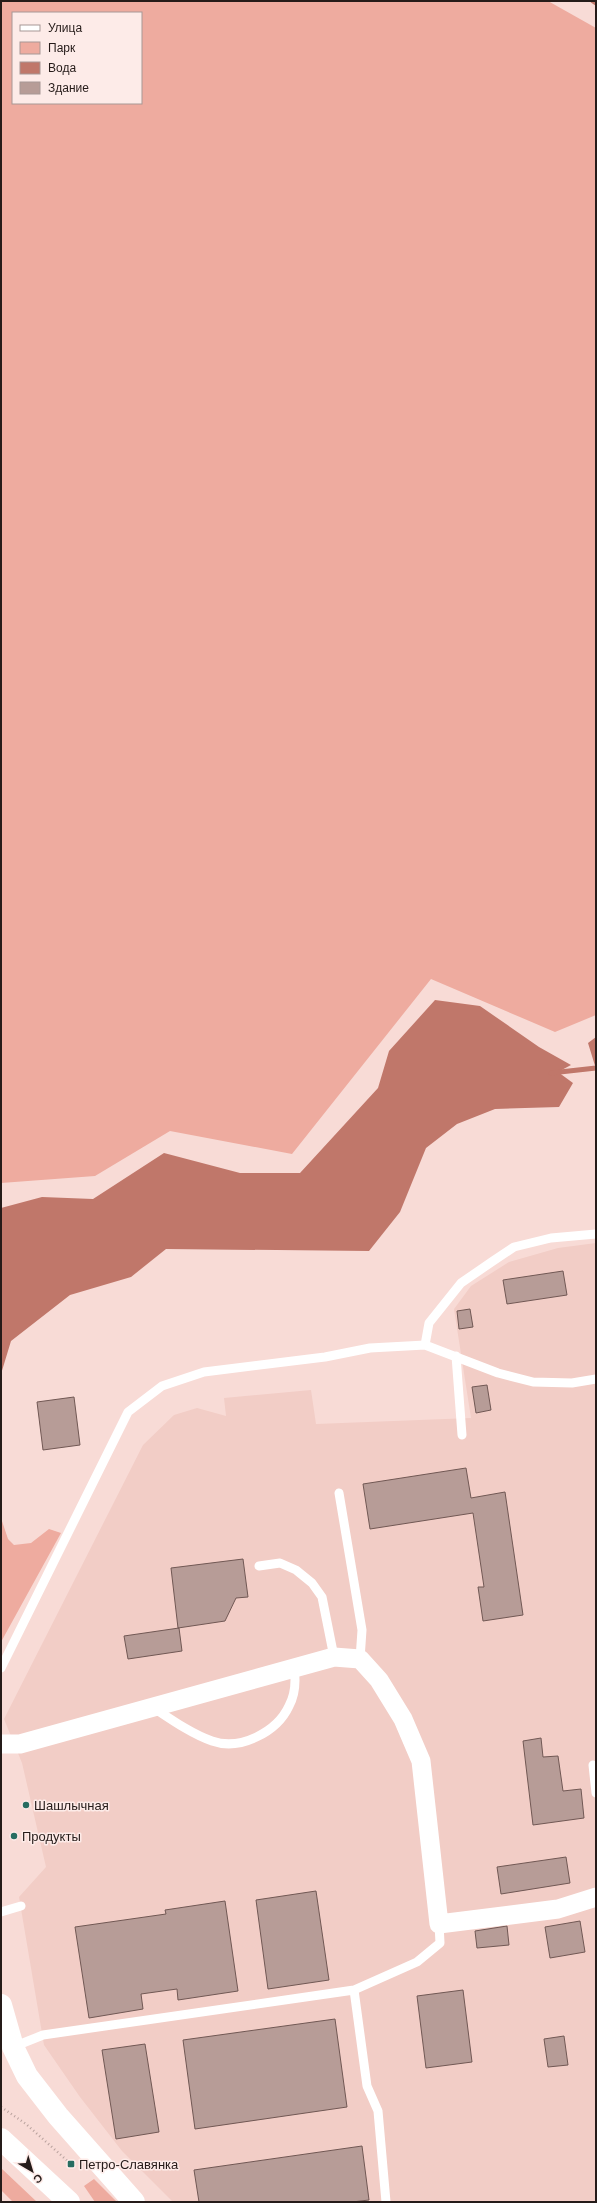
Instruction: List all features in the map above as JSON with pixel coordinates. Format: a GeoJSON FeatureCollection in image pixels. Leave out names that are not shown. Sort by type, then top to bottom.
{"type":"FeatureCollection","features":[{"type":"Feature","properties":{"kind":"street"},"geometry":{"type":"LineString","coordinates":[[1,1744],[20,1744],[334,1657],[360,1659],[379,1680],[403,1719],[421,1761],[439,1924],[558,1909],[596,1897]]}},
{"type":"Feature","properties":{"kind":"street"},"geometry":{"type":"LineString","coordinates":[[1,2005],[13,2047],[27,2076],[58,2116],[134,2202]]}},
{"type":"Feature","properties":{"kind":"street"},"geometry":{"type":"LineString","coordinates":[[1,2139],[69,2202]]}},
{"type":"Feature","properties":{"kind":"lane"},"geometry":{"type":"LineString","coordinates":[[425,1345],[429,1323],[461,1283],[493,1260],[514,1247],[551,1238],[596,1234]]}},
{"type":"Feature","properties":{"kind":"lane"},"geometry":{"type":"LineString","coordinates":[[1,1668],[128,1412],[162,1386],[204,1372],[236,1367],[325,1357],[370,1348],[425,1345],[498,1373],[533,1382],[572,1384],[596,1379]]}},
{"type":"Feature","properties":{"kind":"lane"},"geometry":{"type":"LineString","coordinates":[[456,1356],[462,1435]]}},
{"type":"Feature","properties":{"kind":"lane"},"geometry":{"type":"LineString","coordinates":[[339,1493],[362,1630],[360,1659]]}},
{"type":"Feature","properties":{"kind":"lane"},"geometry":{"type":"LineString","coordinates":[[258,1566],[280,1563],[296,1570],[312,1583],[322,1596],[334,1657]]}},
{"type":"Feature","properties":{"kind":"lane"},"geometry":{"type":"LineString","coordinates":[[154,1708],[186,1728],[213,1742],[235,1745],[256,1738],[276,1722],[289,1707],[296,1685],[294,1668]]}},
{"type":"Feature","properties":{"kind":"lane"},"geometry":{"type":"LineString","coordinates":[[593,1765],[596,1793]]}},
{"type":"Feature","properties":{"kind":"lane"},"geometry":{"type":"LineString","coordinates":[[1,1912],[21,1906]]}},
{"type":"Feature","properties":{"kind":"lane"},"geometry":{"type":"LineString","coordinates":[[13,2047],[43,2036],[354,1990],[417,1962],[440,1943],[439,1924]]}},
{"type":"Feature","properties":{"kind":"lane"},"geometry":{"type":"LineString","coordinates":[[354,1990],[366,2086],[378,2111],[386,2202]]}},
{"type":"Feature","properties":{"kind":"path"},"geometry":{"type":"LineString","coordinates":[[1,2107],[26,2124],[71,2164]]}},
{"type":"Feature","properties":{"kind":"shaded area"},"geometry":{"type":"Polygon","coordinates":[[[596,1243],[596,2202],[173,2202],[122,2151],[80,2097],[44,2045],[19,1897],[46,1867],[22,1763],[4,1719],[143,1445],[174,1415],[197,1408],[226,1416],[224,1398],[311,1390],[316,1424],[471,1418],[454,1309],[471,1286],[509,1262],[558,1248],[596,1243]]]}},
{"type":"Feature","properties":{"kind":"green space"},"geometry":{"type":"Polygon","coordinates":[[[1,1],[548,1],[596,28],[596,1015],[555,1032],[431,979],[292,1154],[170,1131],[95,1176],[1,1183],[1,1]]]}},
{"type":"Feature","properties":{"kind":"green space"},"geometry":{"type":"Polygon","coordinates":[[[1,1518],[8,1539],[14,1545],[31,1543],[49,1529],[61,1533],[1,1642],[1,1518]]]}},
{"type":"Feature","properties":{"kind":"green space"},"geometry":{"type":"Polygon","coordinates":[[[1,2168],[37,2202],[13,2202],[1,2190],[1,2168]]]}},
{"type":"Feature","properties":{"kind":"green space"},"geometry":{"type":"Polygon","coordinates":[[[94,2179],[117,2202],[95,2202],[84,2186],[94,2179]]]}},
{"type":"Feature","properties":{"kind":"water"},"geometry":{"type":"Polygon","coordinates":[[[435,1000],[480,1006],[539,1047],[571,1065],[558,1072],[573,1083],[559,1107],[495,1109],[457,1124],[426,1148],[400,1212],[369,1251],[166,1249],[131,1277],[70,1295],[11,1341],[1,1374],[1,1208],[42,1197],[93,1199],[164,1153],[240,1173],[300,1173],[378,1088],[389,1051],[435,1000]]]}},
{"type":"Feature","properties":{"kind":"water"},"geometry":{"type":"Polygon","coordinates":[[[596,1037],[596,1069],[588,1043],[596,1037]]]}},
{"type":"Feature","properties":{"kind":"building"},"geometry":{"type":"Polygon","coordinates":[[[563,1271],[567,1295],[507,1304],[503,1280],[563,1271]]]}},
{"type":"Feature","properties":{"kind":"building"},"geometry":{"type":"Polygon","coordinates":[[[470,1309],[473,1327],[459,1329],[457,1311],[470,1309]]]}},
{"type":"Feature","properties":{"kind":"building"},"geometry":{"type":"Polygon","coordinates":[[[487,1385],[491,1410],[476,1413],[472,1387],[487,1385]]]}},
{"type":"Feature","properties":{"kind":"building"},"geometry":{"type":"Polygon","coordinates":[[[74,1397],[80,1445],[43,1450],[37,1402],[74,1397]]]}},
{"type":"Feature","properties":{"kind":"building"},"geometry":{"type":"Polygon","coordinates":[[[466,1468],[471,1498],[505,1492],[523,1615],[483,1621],[478,1587],[484,1587],[473,1513],[370,1529],[363,1484],[466,1468]]]}},
{"type":"Feature","properties":{"kind":"building"},"geometry":{"type":"Polygon","coordinates":[[[243,1559],[248,1597],[236,1598],[225,1621],[178,1628],[171,1568],[243,1559]]]}},
{"type":"Feature","properties":{"kind":"building"},"geometry":{"type":"Polygon","coordinates":[[[179,1628],[182,1651],[128,1659],[124,1636],[179,1628]]]}},
{"type":"Feature","properties":{"kind":"building"},"geometry":{"type":"Polygon","coordinates":[[[541,1738],[543,1757],[558,1756],[563,1791],[581,1789],[584,1818],[533,1825],[523,1741],[541,1738]]]}},
{"type":"Feature","properties":{"kind":"building"},"geometry":{"type":"Polygon","coordinates":[[[566,1857],[570,1883],[501,1894],[497,1867],[566,1857]]]}},
{"type":"Feature","properties":{"kind":"building"},"geometry":{"type":"Polygon","coordinates":[[[316,1891],[329,1980],[268,1989],[256,1900],[316,1891]]]}},
{"type":"Feature","properties":{"kind":"building"},"geometry":{"type":"Polygon","coordinates":[[[225,1901],[238,1991],[178,2000],[177,1989],[141,1994],[143,2009],[89,2018],[75,1927],[166,1914],[165,1910],[225,1901]]]}},
{"type":"Feature","properties":{"kind":"building"},"geometry":{"type":"Polygon","coordinates":[[[580,1921],[585,1952],[550,1958],[545,1927],[580,1921]]]}},
{"type":"Feature","properties":{"kind":"building"},"geometry":{"type":"Polygon","coordinates":[[[507,1926],[509,1945],[477,1948],[475,1931],[507,1926]]]}},
{"type":"Feature","properties":{"kind":"building"},"geometry":{"type":"Polygon","coordinates":[[[463,1990],[472,2062],[426,2068],[417,1996],[463,1990]]]}},
{"type":"Feature","properties":{"kind":"building"},"geometry":{"type":"Polygon","coordinates":[[[335,2019],[347,2107],[195,2129],[183,2040],[335,2019]]]}},
{"type":"Feature","properties":{"kind":"building"},"geometry":{"type":"Polygon","coordinates":[[[564,2036],[568,2065],[548,2067],[544,2039],[564,2036]]]}},
{"type":"Feature","properties":{"kind":"building"},"geometry":{"type":"Polygon","coordinates":[[[145,2044],[159,2132],[116,2139],[102,2050],[145,2044]]]}},
{"type":"Feature","properties":{"kind":"building"},"geometry":{"type":"Polygon","coordinates":[[[362,2146],[369,2200],[352,2202],[199,2202],[194,2170],[362,2146]]]}},
{"type":"Feature","properties":{"kind":"waterway"},"geometry":{"type":"LineString","coordinates":[[551,1073],[596,1068]]}},
{"type":"Feature","properties":{"kind":"place","name":"Шашлычная"},"geometry":{"type":"Point","coordinates":[26,1805]}},
{"type":"Feature","properties":{"kind":"place","name":"Продукты"},"geometry":{"type":"Point","coordinates":[14,1836]}},
{"type":"Feature","properties":{"kind":"place","name":"Петро-Славянка"},"geometry":{"type":"Point","coordinates":[71,2164]}}]}
